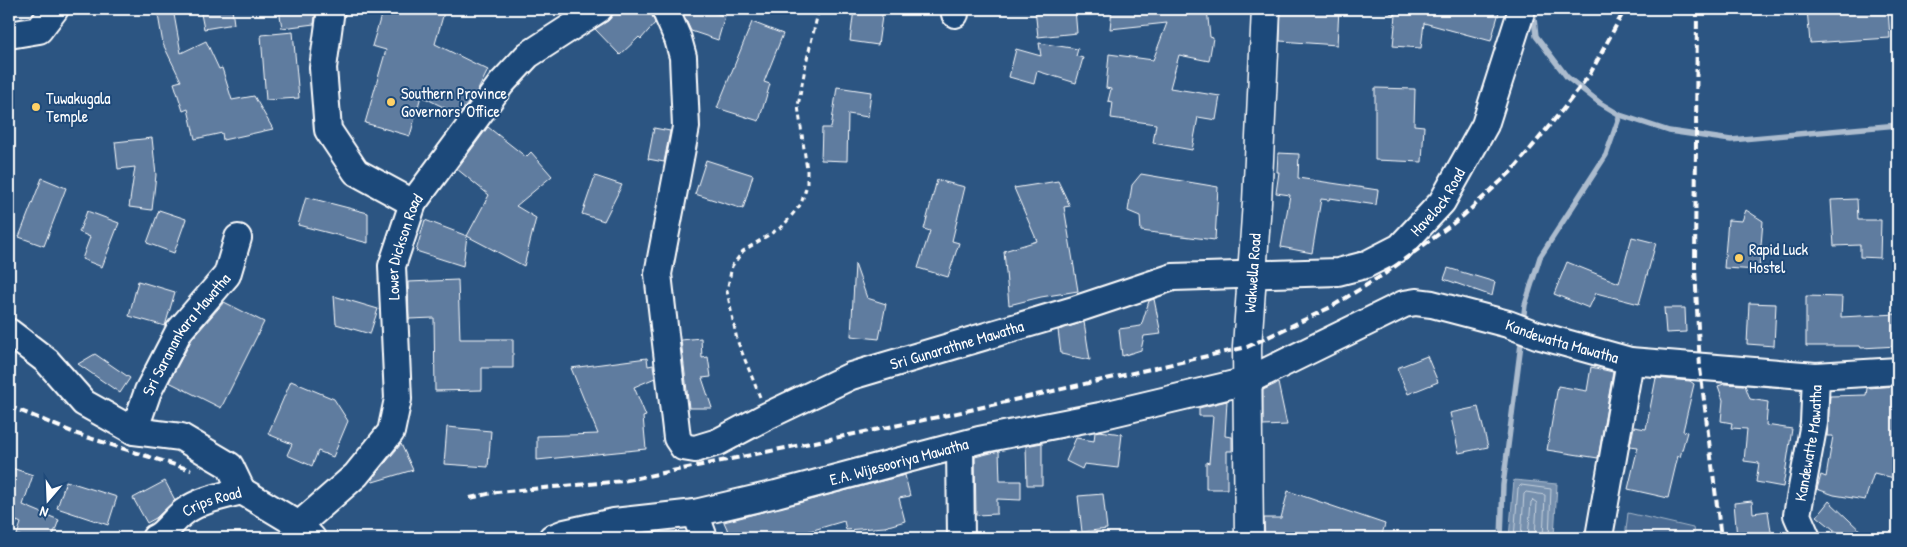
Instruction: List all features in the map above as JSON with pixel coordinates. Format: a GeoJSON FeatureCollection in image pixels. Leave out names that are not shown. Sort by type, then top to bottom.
{"type":"FeatureCollection","features":[{"type":"Feature","properties":{"kind":"main road","name":"Wakwella Road"},"geometry":{"type":"LineString","coordinates":[[1249,538],[1247,381],[1266,9]]}},
{"type":"Feature","properties":{"kind":"street"},"geometry":{"type":"LineString","coordinates":[[9,35],[39,30],[55,9]]}},
{"type":"Feature","properties":{"kind":"street"},"geometry":{"type":"LineString","coordinates":[[331,9],[323,68],[328,130],[356,172],[413,203]]}},
{"type":"Feature","properties":{"kind":"street","name":"Lower Dickson Road"},"geometry":{"type":"LineString","coordinates":[[306,532],[391,432],[398,399],[392,266],[413,203],[501,84],[528,55],[599,9]]}},
{"type":"Feature","properties":{"kind":"street","name":"Sri Gunarathne Mawatha"},"geometry":{"type":"LineString","coordinates":[[665,9],[678,39],[683,57],[686,127],[658,274],[676,438],[683,447],[694,449],[718,442],[767,416],[851,376],[1083,307],[1173,277],[1252,274]]}},
{"type":"Feature","properties":{"kind":"street","name":"Havelock Road"},"geometry":{"type":"LineString","coordinates":[[1252,274],[1338,272],[1365,265],[1400,247],[1442,202],[1484,125],[1522,9]]}},
{"type":"Feature","properties":{"kind":"street","name":"Sri Saranankara Mawatha"},"geometry":{"type":"LineString","coordinates":[[134,431],[148,391],[179,332],[227,275],[238,238]]}},
{"type":"Feature","properties":{"kind":"street","name":"Kandewatta Mawatha"},"geometry":{"type":"LineString","coordinates":[[1247,381],[1404,304],[1416,302],[1432,304],[1508,324],[1536,335],[1630,361],[1816,376],[1898,371]]}},
{"type":"Feature","properties":{"kind":"street"},"geometry":{"type":"LineString","coordinates":[[9,332],[47,361],[84,403],[134,431],[181,437],[230,466],[242,491]]}},
{"type":"Feature","properties":{"kind":"street"},"geometry":{"type":"LineString","coordinates":[[1600,531],[1630,361]]}},
{"type":"Feature","properties":{"kind":"street","name":"Kandewatte Mawatha"},"geometry":{"type":"LineString","coordinates":[[1808,538],[1797,515],[1814,423],[1816,376]]}},
{"type":"Feature","properties":{"kind":"street","name":"E.A. Wijesooriya Mawatha"},"geometry":{"type":"LineString","coordinates":[[552,538],[565,533],[614,522],[695,512],[776,494],[980,440],[1100,416],[1247,381]]}},
{"type":"Feature","properties":{"kind":"street"},"geometry":{"type":"LineString","coordinates":[[960,446],[961,538]]}},
{"type":"Feature","properties":{"kind":"street","name":"Crips Road"},"geometry":{"type":"LineString","coordinates":[[155,538],[160,536],[170,523],[186,510],[204,501],[242,491],[306,532]]}},
{"type":"Feature","properties":{"kind":"street"},"geometry":{"type":"LineString","coordinates":[[695,512],[704,538]]}},
{"type":"Feature","properties":{"kind":"path"},"geometry":{"type":"LineString","coordinates":[[767,416],[737,340],[727,291],[732,266],[744,251],[783,226],[801,204],[803,198],[807,185],[807,170],[798,106],[819,9]]}},
{"type":"Feature","properties":{"kind":"shaded area"},"geometry":{"type":"Polygon","coordinates":[[[1628,513],[1693,528],[1695,538],[1625,538],[1628,513]]]}},
{"type":"Feature","properties":{"kind":"water"},"geometry":{"type":"Polygon","coordinates":[[[1514,480],[1557,484],[1554,538],[1509,538],[1514,480]]]}},
{"type":"Feature","properties":{"kind":"building"},"geometry":{"type":"Polygon","coordinates":[[[157,9],[173,9],[181,53],[206,41],[219,69],[222,68],[232,100],[254,96],[273,129],[223,140],[222,133],[195,139],[188,109],[183,111],[174,83],[181,81],[163,44],[157,9]]]}},
{"type":"Feature","properties":{"kind":"building"},"geometry":{"type":"Polygon","coordinates":[[[200,9],[232,9],[234,24],[204,29],[200,9]]]}},
{"type":"Feature","properties":{"kind":"building"},"geometry":{"type":"Polygon","coordinates":[[[279,9],[316,9],[314,24],[282,28],[279,9]]]}},
{"type":"Feature","properties":{"kind":"building"},"geometry":{"type":"Polygon","coordinates":[[[383,9],[445,9],[435,44],[488,70],[478,90],[459,115],[421,96],[410,136],[365,123],[386,50],[372,46],[383,9]]]}},
{"type":"Feature","properties":{"kind":"building"},"geometry":{"type":"Polygon","coordinates":[[[614,9],[650,9],[655,23],[641,39],[639,37],[620,55],[595,29],[608,21],[613,15],[614,9]]]}},
{"type":"Feature","properties":{"kind":"building"},"geometry":{"type":"Polygon","coordinates":[[[681,9],[702,9],[725,16],[718,40],[691,31],[681,9]]]}},
{"type":"Feature","properties":{"kind":"building"},"geometry":{"type":"Polygon","coordinates":[[[854,9],[883,9],[878,45],[850,41],[854,9]]]}},
{"type":"Feature","properties":{"kind":"building"},"geometry":{"type":"Polygon","coordinates":[[[1035,9],[1075,9],[1077,33],[1038,37],[1035,9]]]}},
{"type":"Feature","properties":{"kind":"building"},"geometry":{"type":"Polygon","coordinates":[[[1112,9],[1207,9],[1210,37],[1213,38],[1209,61],[1179,55],[1170,88],[1220,96],[1216,120],[1198,117],[1192,150],[1153,143],[1156,124],[1111,118],[1113,102],[1108,101],[1111,89],[1106,88],[1109,54],[1153,60],[1167,23],[1110,29],[1112,9]]]}},
{"type":"Feature","properties":{"kind":"building"},"geometry":{"type":"Polygon","coordinates":[[[1281,9],[1339,9],[1337,45],[1280,41],[1281,9]]]}},
{"type":"Feature","properties":{"kind":"building"},"geometry":{"type":"Polygon","coordinates":[[[1390,9],[1488,9],[1499,12],[1491,41],[1424,23],[1421,48],[1393,46],[1396,15],[1390,13],[1390,9]]]}},
{"type":"Feature","properties":{"kind":"building"},"geometry":{"type":"Polygon","coordinates":[[[1807,9],[1888,9],[1890,38],[1810,43],[1807,9]]]}},
{"type":"Feature","properties":{"kind":"building"},"geometry":{"type":"Polygon","coordinates":[[[752,22],[783,34],[764,82],[770,84],[759,121],[717,108],[752,22]]]}},
{"type":"Feature","properties":{"kind":"building"},"geometry":{"type":"Polygon","coordinates":[[[293,32],[299,98],[266,100],[261,35],[293,32]]]}},
{"type":"Feature","properties":{"kind":"building"},"geometry":{"type":"Polygon","coordinates":[[[1039,43],[1078,49],[1076,56],[1083,58],[1076,83],[1037,71],[1034,84],[1009,77],[1016,49],[1041,56],[1039,43]]]}},
{"type":"Feature","properties":{"kind":"building"},"geometry":{"type":"Polygon","coordinates":[[[837,87],[871,92],[868,117],[848,114],[847,161],[821,160],[822,128],[831,128],[837,87]]]}},
{"type":"Feature","properties":{"kind":"building"},"geometry":{"type":"Polygon","coordinates":[[[1375,88],[1415,89],[1414,125],[1424,126],[1422,162],[1375,160],[1375,88]]]}},
{"type":"Feature","properties":{"kind":"building"},"geometry":{"type":"Polygon","coordinates":[[[488,127],[526,157],[531,152],[552,176],[516,206],[536,218],[524,266],[467,236],[489,195],[457,169],[488,127]]]}},
{"type":"Feature","properties":{"kind":"building"},"geometry":{"type":"Polygon","coordinates":[[[654,128],[670,131],[664,162],[648,159],[654,128]]]}},
{"type":"Feature","properties":{"kind":"building"},"geometry":{"type":"Polygon","coordinates":[[[152,138],[156,175],[152,210],[129,207],[135,167],[118,169],[115,142],[152,138]]]}},
{"type":"Feature","properties":{"kind":"building"},"geometry":{"type":"Polygon","coordinates":[[[1278,153],[1299,154],[1298,178],[1378,190],[1376,205],[1330,198],[1329,200],[1321,199],[1312,253],[1281,247],[1290,195],[1276,193],[1279,172],[1277,172],[1278,153]]]}},
{"type":"Feature","properties":{"kind":"building"},"geometry":{"type":"Polygon","coordinates":[[[706,160],[753,175],[743,209],[695,194],[706,160]]]}},
{"type":"Feature","properties":{"kind":"building"},"geometry":{"type":"Polygon","coordinates":[[[1141,174],[1218,187],[1215,240],[1141,231],[1140,216],[1128,211],[1132,185],[1141,174]]]}},
{"type":"Feature","properties":{"kind":"building"},"geometry":{"type":"Polygon","coordinates":[[[595,176],[622,185],[604,221],[582,214],[595,176]]]}},
{"type":"Feature","properties":{"kind":"building"},"geometry":{"type":"Polygon","coordinates":[[[42,178],[66,188],[44,246],[19,237],[42,178]]]}},
{"type":"Feature","properties":{"kind":"building"},"geometry":{"type":"Polygon","coordinates":[[[937,180],[965,187],[952,241],[959,243],[948,277],[918,268],[930,231],[924,229],[937,180]]]}},
{"type":"Feature","properties":{"kind":"building"},"geometry":{"type":"Polygon","coordinates":[[[1058,181],[1070,206],[1064,207],[1078,291],[1009,305],[1004,251],[1037,241],[1014,188],[1058,181]]]}},
{"type":"Feature","properties":{"kind":"building"},"geometry":{"type":"Polygon","coordinates":[[[306,197],[368,213],[368,243],[298,225],[306,197]]]}},
{"type":"Feature","properties":{"kind":"building"},"geometry":{"type":"Polygon","coordinates":[[[1857,199],[1858,220],[1881,220],[1880,258],[1860,257],[1860,245],[1834,246],[1831,200],[1857,199]]]}},
{"type":"Feature","properties":{"kind":"building"},"geometry":{"type":"Polygon","coordinates":[[[159,210],[186,219],[174,253],[147,243],[159,210]]]}},
{"type":"Feature","properties":{"kind":"building"},"geometry":{"type":"Polygon","coordinates":[[[1746,210],[1763,221],[1759,270],[1724,268],[1728,220],[1742,221],[1746,210]]]}},
{"type":"Feature","properties":{"kind":"building"},"geometry":{"type":"Polygon","coordinates":[[[87,211],[119,223],[102,267],[82,259],[90,237],[79,232],[87,211]]]}},
{"type":"Feature","properties":{"kind":"building"},"geometry":{"type":"Polygon","coordinates":[[[425,220],[467,236],[463,266],[416,251],[425,220]]]}},
{"type":"Feature","properties":{"kind":"building"},"geometry":{"type":"Polygon","coordinates":[[[1632,237],[1656,243],[1639,304],[1596,293],[1589,308],[1554,294],[1567,262],[1619,283],[1632,237]]]}},
{"type":"Feature","properties":{"kind":"building"},"geometry":{"type":"Polygon","coordinates":[[[855,264],[867,298],[886,304],[879,339],[851,336],[855,264]]]}},
{"type":"Feature","properties":{"kind":"building"},"geometry":{"type":"Polygon","coordinates":[[[1448,268],[1495,282],[1492,296],[1444,279],[1448,268]]]}},
{"type":"Feature","properties":{"kind":"building"},"geometry":{"type":"Polygon","coordinates":[[[458,280],[460,339],[513,339],[513,368],[482,368],[482,390],[435,391],[434,318],[409,319],[408,282],[458,280]]]}},
{"type":"Feature","properties":{"kind":"building"},"geometry":{"type":"Polygon","coordinates":[[[138,281],[175,292],[165,326],[129,316],[138,281]]]}},
{"type":"Feature","properties":{"kind":"building"},"geometry":{"type":"Polygon","coordinates":[[[334,296],[378,309],[370,334],[336,324],[334,296]]]}},
{"type":"Feature","properties":{"kind":"building"},"geometry":{"type":"Polygon","coordinates":[[[1806,296],[1842,297],[1841,317],[1897,314],[1898,346],[1861,348],[1860,346],[1806,346],[1806,296]]]}},
{"type":"Feature","properties":{"kind":"building"},"geometry":{"type":"Polygon","coordinates":[[[1154,299],[1161,334],[1144,336],[1141,350],[1122,356],[1119,329],[1141,326],[1149,301],[1154,299]]]}},
{"type":"Feature","properties":{"kind":"building"},"geometry":{"type":"Polygon","coordinates":[[[224,302],[264,322],[221,408],[169,382],[192,339],[224,302]]]}},
{"type":"Feature","properties":{"kind":"building"},"geometry":{"type":"Polygon","coordinates":[[[1749,303],[1776,304],[1774,346],[1747,344],[1749,303]]]}},
{"type":"Feature","properties":{"kind":"building"},"geometry":{"type":"Polygon","coordinates":[[[1664,308],[1685,308],[1686,332],[1666,333],[1664,308]]]}},
{"type":"Feature","properties":{"kind":"building"},"geometry":{"type":"Polygon","coordinates":[[[1084,322],[1090,360],[1061,354],[1058,330],[1084,322]]]}},
{"type":"Feature","properties":{"kind":"building"},"geometry":{"type":"Polygon","coordinates":[[[701,338],[702,358],[708,357],[711,377],[702,378],[712,408],[689,408],[681,340],[701,338]]]}},
{"type":"Feature","properties":{"kind":"building"},"geometry":{"type":"Polygon","coordinates":[[[95,354],[130,378],[120,393],[78,364],[95,354]]]}},
{"type":"Feature","properties":{"kind":"building"},"geometry":{"type":"Polygon","coordinates":[[[1427,356],[1438,382],[1408,394],[1397,368],[1427,356]]]}},
{"type":"Feature","properties":{"kind":"building"},"geometry":{"type":"Polygon","coordinates":[[[647,358],[648,366],[653,365],[655,378],[634,387],[646,416],[643,417],[646,449],[537,460],[537,436],[598,434],[571,368],[647,358]]]}},
{"type":"Feature","properties":{"kind":"building"},"geometry":{"type":"Polygon","coordinates":[[[1591,367],[1613,372],[1598,458],[1547,450],[1558,386],[1587,391],[1591,367]]]}},
{"type":"Feature","properties":{"kind":"building"},"geometry":{"type":"Polygon","coordinates":[[[1656,378],[1690,381],[1694,384],[1683,431],[1687,432],[1680,457],[1678,456],[1668,498],[1628,489],[1638,447],[1630,446],[1634,427],[1646,429],[1656,378]]]}},
{"type":"Feature","properties":{"kind":"building"},"geometry":{"type":"Polygon","coordinates":[[[291,381],[334,399],[348,421],[333,457],[318,451],[312,466],[287,455],[292,444],[268,434],[291,381]]]}},
{"type":"Feature","properties":{"kind":"building"},"geometry":{"type":"Polygon","coordinates":[[[1278,383],[1287,425],[1263,426],[1263,390],[1278,383]]]}},
{"type":"Feature","properties":{"kind":"building"},"geometry":{"type":"Polygon","coordinates":[[[1724,384],[1745,385],[1750,399],[1768,402],[1766,425],[1792,429],[1783,487],[1756,482],[1759,463],[1744,461],[1747,429],[1731,428],[1732,423],[1721,421],[1723,400],[1718,386],[1724,384]]]}},
{"type":"Feature","properties":{"kind":"building"},"geometry":{"type":"Polygon","coordinates":[[[1897,386],[1898,479],[1874,473],[1865,500],[1834,495],[1817,489],[1821,475],[1826,477],[1833,436],[1827,436],[1830,396],[1866,395],[1867,388],[1897,386]]]}},
{"type":"Feature","properties":{"kind":"building"},"geometry":{"type":"Polygon","coordinates":[[[1227,401],[1225,436],[1232,437],[1232,451],[1227,451],[1227,489],[1206,489],[1206,462],[1209,463],[1213,416],[1199,416],[1199,408],[1227,401]]]}},
{"type":"Feature","properties":{"kind":"building"},"geometry":{"type":"Polygon","coordinates":[[[1478,407],[1488,447],[1459,453],[1450,413],[1478,407]]]}},
{"type":"Feature","properties":{"kind":"building"},"geometry":{"type":"Polygon","coordinates":[[[447,427],[491,431],[488,467],[444,464],[447,427]]]}},
{"type":"Feature","properties":{"kind":"building"},"geometry":{"type":"Polygon","coordinates":[[[1095,432],[1122,434],[1118,468],[1084,464],[1082,469],[1066,461],[1076,438],[1094,441],[1095,432]]]}},
{"type":"Feature","properties":{"kind":"building"},"geometry":{"type":"Polygon","coordinates":[[[1042,443],[1042,485],[1027,485],[1026,446],[1042,443]]]}},
{"type":"Feature","properties":{"kind":"building"},"geometry":{"type":"Polygon","coordinates":[[[401,444],[413,470],[373,482],[372,479],[401,444]]]}},
{"type":"Feature","properties":{"kind":"building"},"geometry":{"type":"Polygon","coordinates":[[[999,451],[1000,481],[1021,481],[1021,500],[997,499],[997,514],[976,515],[975,457],[999,451]]]}},
{"type":"Feature","properties":{"kind":"building"},"geometry":{"type":"Polygon","coordinates":[[[9,467],[33,475],[23,505],[59,520],[52,538],[26,538],[17,535],[21,523],[17,521],[11,538],[9,538],[9,467]]]}},
{"type":"Feature","properties":{"kind":"building"},"geometry":{"type":"Polygon","coordinates":[[[905,475],[910,496],[899,498],[905,521],[885,527],[846,530],[844,521],[793,536],[794,538],[731,538],[724,522],[905,475]]]}},
{"type":"Feature","properties":{"kind":"building"},"geometry":{"type":"Polygon","coordinates":[[[66,481],[117,497],[108,525],[57,508],[66,481]]]}},
{"type":"Feature","properties":{"kind":"building"},"geometry":{"type":"Polygon","coordinates":[[[165,481],[175,500],[156,518],[147,523],[133,498],[165,481]]]}},
{"type":"Feature","properties":{"kind":"building"},"geometry":{"type":"Polygon","coordinates":[[[1288,491],[1385,524],[1381,538],[1334,538],[1321,533],[1320,538],[1265,538],[1264,518],[1281,518],[1288,491]]]}},
{"type":"Feature","properties":{"kind":"building"},"geometry":{"type":"Polygon","coordinates":[[[1103,494],[1107,529],[1082,532],[1078,496],[1103,494]]]}},
{"type":"Feature","properties":{"kind":"building"},"geometry":{"type":"Polygon","coordinates":[[[1752,501],[1753,513],[1768,511],[1772,538],[1737,538],[1734,503],[1752,501]]]}},
{"type":"Feature","properties":{"kind":"building"},"geometry":{"type":"Polygon","coordinates":[[[1829,501],[1868,538],[1844,538],[1817,516],[1829,501]]]}},
{"type":"Feature","properties":{"kind":"waterway"},"geometry":{"type":"LineString","coordinates":[[1533,10],[1536,36],[1567,77],[1600,103],[1620,115],[1669,131],[1731,140],[1898,125]]}},
{"type":"Feature","properties":{"kind":"waterway"},"geometry":{"type":"LineString","coordinates":[[1523,322],[1525,305],[1540,257],[1606,155],[1620,115]]}},
{"type":"Feature","properties":{"kind":"waterway"},"geometry":{"type":"LineString","coordinates":[[1501,538],[1503,485],[1522,336]]}},
{"type":"Feature","properties":{"kind":"railway"},"geometry":{"type":"LineString","coordinates":[[470,498],[497,492],[623,481],[948,415],[1247,347],[1331,307],[1386,273],[1463,216],[1513,170],[1564,108],[1590,74],[1625,9]]}},
{"type":"Feature","properties":{"kind":"railway"},"geometry":{"type":"LineString","coordinates":[[1697,9],[1695,268],[1700,368],[1721,538]]}},
{"type":"Feature","properties":{"kind":"railway"},"geometry":{"type":"LineString","coordinates":[[9,406],[77,434],[191,470]]}},
{"type":"Feature","properties":{"kind":"place","name":"Southern Province Governors' Office"},"geometry":{"type":"Point","coordinates":[391,102]}},
{"type":"Feature","properties":{"kind":"place","name":"Tuwakugala Temple"},"geometry":{"type":"Point","coordinates":[36,107]}},
{"type":"Feature","properties":{"kind":"place","name":"Rapid Luck Hostel"},"geometry":{"type":"Point","coordinates":[1739,258]}}]}
